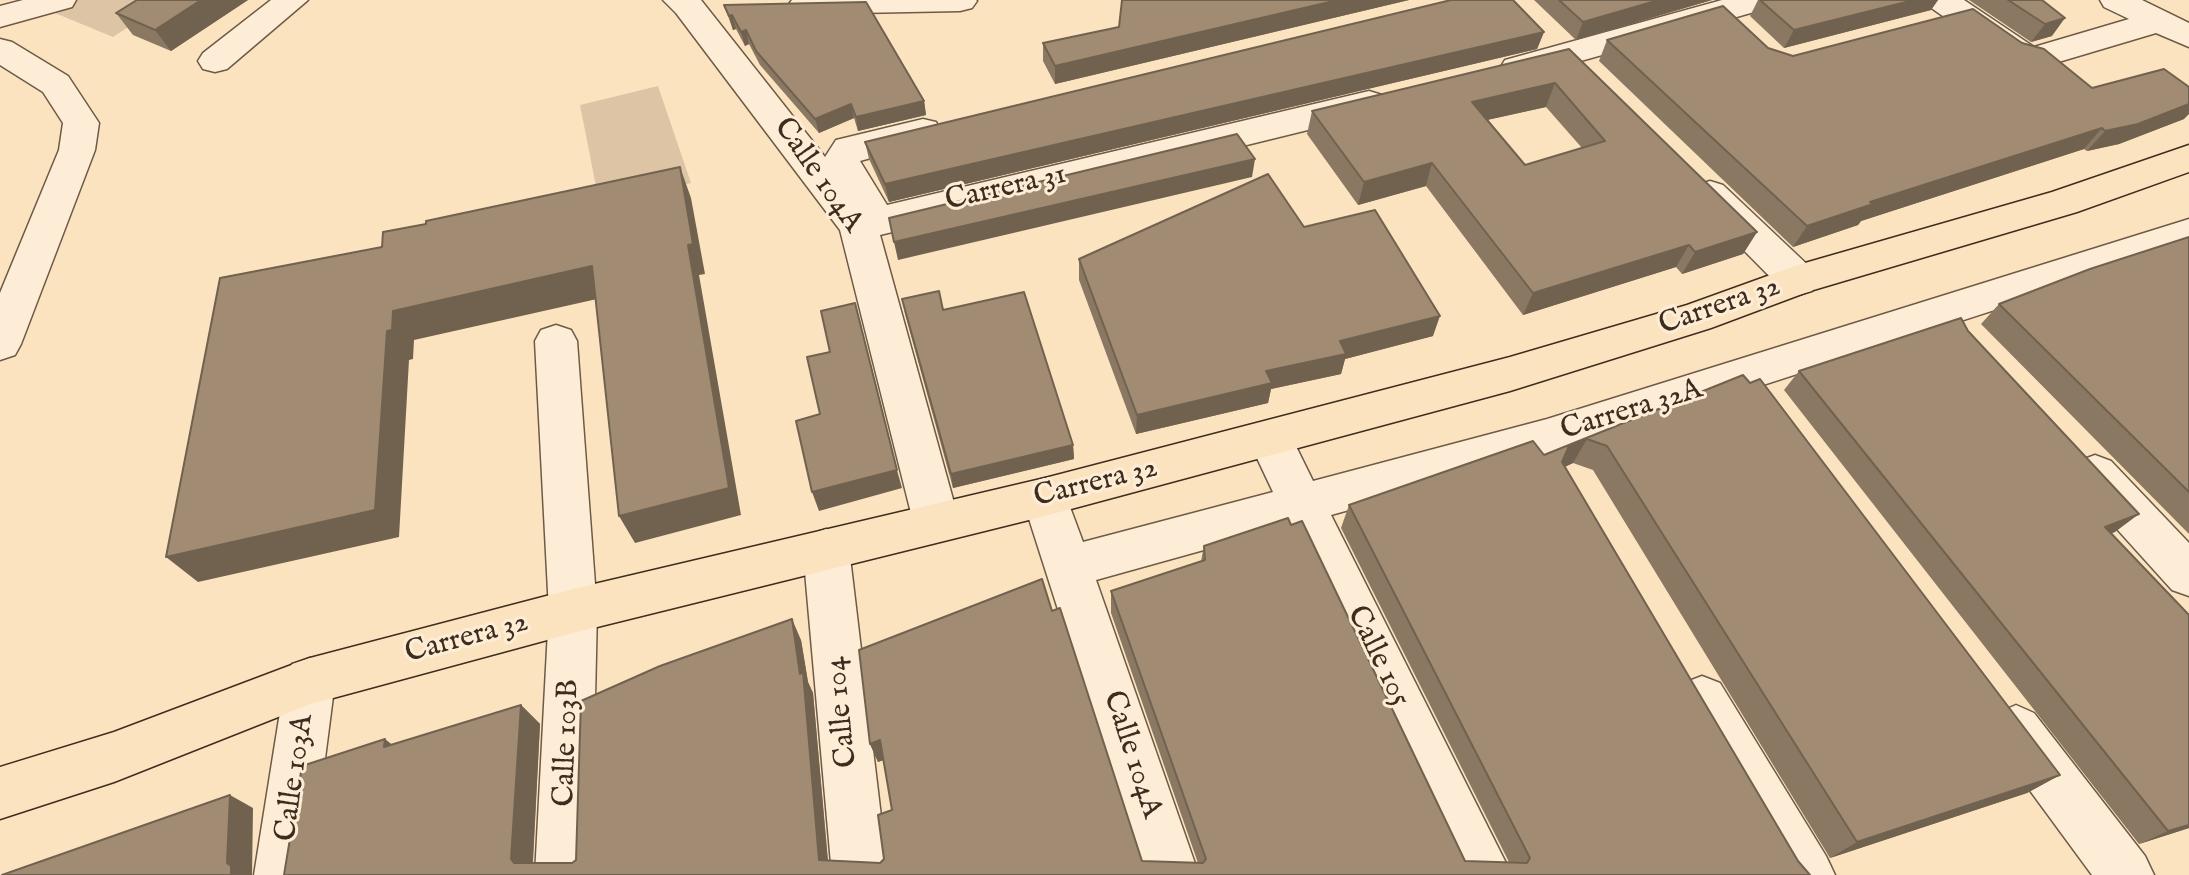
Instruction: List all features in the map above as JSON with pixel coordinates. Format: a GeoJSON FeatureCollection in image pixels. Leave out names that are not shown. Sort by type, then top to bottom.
{"type":"FeatureCollection","features":[{"type":"Feature","properties":{"kind":"main road","name":"Carrera 32"},"geometry":{"type":"LineString","coordinates":[[0,793],[114,757],[310,681],[573,611],[1045,497],[1510,374],[1697,317],[1798,280],[2064,202],[2189,158]]}},
{"type":"Feature","properties":{"kind":"street"},"geometry":{"type":"LineString","coordinates":[[0,17],[60,0]]}},
{"type":"Feature","properties":{"kind":"street"},"geometry":{"type":"LineString","coordinates":[[215,61],[292,0]]}},
{"type":"Feature","properties":{"kind":"street"},"geometry":{"type":"LineString","coordinates":[[1477,78],[1580,67],[1719,11],[1760,0]]}},
{"type":"Feature","properties":{"kind":"street"},"geometry":{"type":"LineString","coordinates":[[2116,0],[2174,28]]}},
{"type":"Feature","properties":{"kind":"street"},"geometry":{"type":"LineString","coordinates":[[779,4],[960,1]]}},
{"type":"Feature","properties":{"kind":"street"},"geometry":{"type":"LineString","coordinates":[[683,3],[733,5]]}},
{"type":"Feature","properties":{"kind":"street","name":"Calle 104A"},"geometry":{"type":"LineString","coordinates":[[683,3],[867,223]]}},
{"type":"Feature","properties":{"kind":"street"},"geometry":{"type":"LineString","coordinates":[[1917,27],[1952,8],[2020,54],[2035,58],[2174,28]]}},
{"type":"Feature","properties":{"kind":"street"},"geometry":{"type":"LineString","coordinates":[[1719,11],[1750,40]]}},
{"type":"Feature","properties":{"kind":"street"},"geometry":{"type":"LineString","coordinates":[[1540,28],[1580,67]]}},
{"type":"Feature","properties":{"kind":"street"},"geometry":{"type":"LineString","coordinates":[[0,50],[56,84],[81,123],[77,150],[0,344]]}},
{"type":"Feature","properties":{"kind":"street","name":"Carrera 31"},"geometry":{"type":"LineString","coordinates":[[867,223],[1400,96]]}},
{"type":"Feature","properties":{"kind":"street","name":"Calle 104A"},"geometry":{"type":"LineString","coordinates":[[936,521],[867,223],[841,160],[849,149],[957,123]]}},
{"type":"Feature","properties":{"kind":"street"},"geometry":{"type":"LineString","coordinates":[[1689,173],[1798,280]]}},
{"type":"Feature","properties":{"kind":"street","name":"Carrera 32A"},"geometry":{"type":"LineString","coordinates":[[1068,567],[1562,432],[2189,233]]}},
{"type":"Feature","properties":{"kind":"street","name":"Calle 103B"},"geometry":{"type":"LineString","coordinates":[[556,341],[573,611],[563,875]]}},
{"type":"Feature","properties":{"kind":"street","name":"Calle 105"},"geometry":{"type":"LineString","coordinates":[[1270,439],[1484,875]]}},
{"type":"Feature","properties":{"kind":"street"},"geometry":{"type":"LineString","coordinates":[[2062,440],[2189,575]]}},
{"type":"Feature","properties":{"kind":"street","name":"Calle 104A"},"geometry":{"type":"LineString","coordinates":[[1045,497],[1171,875]]}},
{"type":"Feature","properties":{"kind":"street","name":"Calle 104"},"geometry":{"type":"LineString","coordinates":[[826,549],[860,875]]}},
{"type":"Feature","properties":{"kind":"street"},"geometry":{"type":"LineString","coordinates":[[1678,660],[1807,875]]}},
{"type":"Feature","properties":{"kind":"street","name":"Calle 103A"},"geometry":{"type":"LineString","coordinates":[[282,875],[310,681]]}},
{"type":"Feature","properties":{"kind":"street"},"geometry":{"type":"LineString","coordinates":[[1991,698],[2126,875]]}},
{"type":"Feature","properties":{"kind":"shaded area"},"geometry":{"type":"Polygon","coordinates":[[[68,0],[170,0],[113,37],[50,11],[68,0]]]}},
{"type":"Feature","properties":{"kind":"shaded area"},"geometry":{"type":"Polygon","coordinates":[[[658,86],[691,183],[600,207],[580,105],[658,86]]]}},
{"type":"Feature","properties":{"kind":"building"},"geometry":{"type":"Polygon","coordinates":[[[137,0],[201,0],[155,30],[116,13],[137,0]]]}},
{"type":"Feature","properties":{"kind":"building"},"geometry":{"type":"Polygon","coordinates":[[[1122,0],[1338,0],[1055,66],[1043,43],[1119,27],[1122,0]]]}},
{"type":"Feature","properties":{"kind":"building"},"geometry":{"type":"Polygon","coordinates":[[[1451,0],[1513,0],[1544,32],[885,184],[865,142],[1451,0]]]}},
{"type":"Feature","properties":{"kind":"building"},"geometry":{"type":"Polygon","coordinates":[[[1559,0],[1659,0],[1583,22],[1559,0]]]}},
{"type":"Feature","properties":{"kind":"building"},"geometry":{"type":"Polygon","coordinates":[[[1760,0],[1914,0],[1794,30],[1760,0]]]}},
{"type":"Feature","properties":{"kind":"building"},"geometry":{"type":"Polygon","coordinates":[[[2008,0],[2042,0],[2065,18],[2045,24],[2008,0]]]}},
{"type":"Feature","properties":{"kind":"building"},"geometry":{"type":"Polygon","coordinates":[[[866,2],[924,101],[856,117],[851,104],[815,119],[756,51],[746,30],[741,32],[724,5],[866,2]]]}},
{"type":"Feature","properties":{"kind":"building"},"geometry":{"type":"Polygon","coordinates":[[[1723,6],[1768,48],[1793,56],[1973,9],[2022,43],[2044,49],[2092,88],[2164,69],[2189,87],[2189,104],[2138,124],[2105,131],[2102,128],[1870,202],[1873,204],[1807,226],[1607,40],[1723,6]]]}},
{"type":"Feature","properties":{"kind":"building"},"geometry":{"type":"Polygon","coordinates":[[[1569,49],[1757,232],[1695,252],[1689,245],[1533,293],[1432,163],[1364,182],[1312,111],[1569,49]],[[1555,83],[1472,102],[1525,165],[1605,141],[1555,83]]]}},
{"type":"Feature","properties":{"kind":"building"},"geometry":{"type":"Polygon","coordinates":[[[1237,134],[1255,159],[894,242],[889,218],[1237,134]]]}},
{"type":"Feature","properties":{"kind":"building"},"geometry":{"type":"Polygon","coordinates":[[[680,167],[693,244],[688,245],[729,488],[619,516],[592,266],[393,311],[392,330],[387,331],[375,510],[166,557],[220,278],[382,247],[383,232],[680,167]]]}},
{"type":"Feature","properties":{"kind":"building"},"geometry":{"type":"Polygon","coordinates":[[[1268,174],[1304,227],[1375,210],[1440,316],[1340,341],[1346,354],[1266,371],[1272,383],[1137,415],[1079,259],[1268,174]]]}},
{"type":"Feature","properties":{"kind":"building"},"geometry":{"type":"Polygon","coordinates":[[[2189,237],[2189,492],[1999,304],[2090,269],[2189,237]]]}},
{"type":"Feature","properties":{"kind":"building"},"geometry":{"type":"Polygon","coordinates":[[[939,291],[943,310],[1024,292],[1073,445],[951,474],[902,299],[939,291]]]}},
{"type":"Feature","properties":{"kind":"building"},"geometry":{"type":"Polygon","coordinates":[[[855,303],[897,470],[812,492],[796,421],[820,414],[807,357],[830,352],[821,311],[855,303]]]}},
{"type":"Feature","properties":{"kind":"building"},"geometry":{"type":"Polygon","coordinates":[[[1961,318],[1968,331],[2139,514],[2105,527],[2189,615],[2189,825],[2168,831],[1799,371],[1961,318]]]}},
{"type":"Feature","properties":{"kind":"building"},"geometry":{"type":"Polygon","coordinates":[[[1743,375],[1750,383],[1760,379],[2060,775],[1857,842],[1607,446],[1587,439],[1569,446],[1562,462],[1798,861],[1810,875],[284,875],[302,766],[385,739],[384,747],[521,705],[511,859],[514,863],[572,863],[576,860],[581,701],[660,666],[792,619],[800,674],[803,672],[819,860],[880,863],[884,859],[878,815],[892,810],[880,740],[870,744],[859,650],[1042,579],[1052,611],[1060,608],[1142,861],[1203,863],[1206,859],[1111,591],[1205,560],[1204,546],[1288,518],[1291,525],[1302,521],[1465,861],[1527,863],[1530,858],[1349,505],[1533,441],[1544,455],[1743,375]]]}},
{"type":"Feature","properties":{"kind":"building"},"geometry":{"type":"Polygon","coordinates":[[[230,795],[227,863],[231,866],[231,875],[2,875],[230,795]]]}}]}
